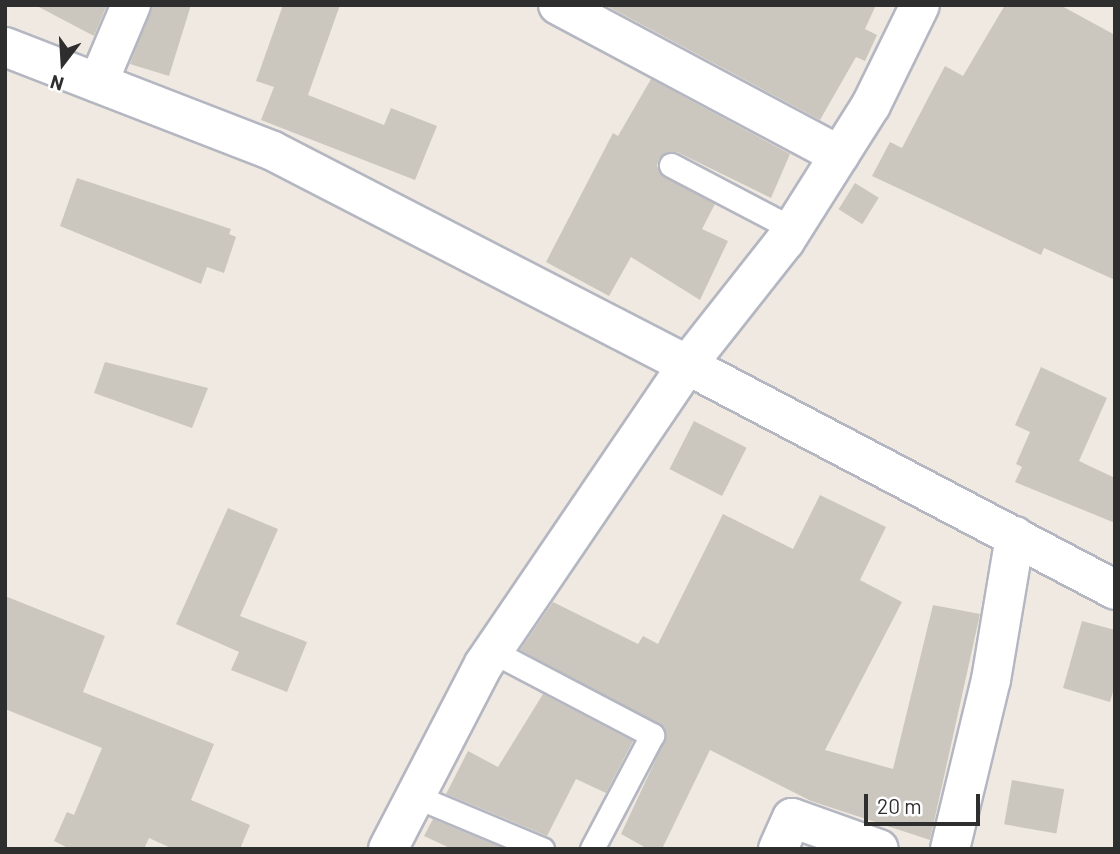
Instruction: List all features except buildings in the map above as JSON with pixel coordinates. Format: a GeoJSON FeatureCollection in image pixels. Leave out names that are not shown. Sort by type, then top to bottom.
{"type":"FeatureCollection","features":[{"type":"Feature","properties":{"kind":"street"},"geometry":{"type":"LineString","coordinates":[[98,83],[131,5]]}},
{"type":"Feature","properties":{"kind":"street"},"geometry":{"type":"LineString","coordinates":[[388,849],[492,651],[687,365],[793,229],[871,105],[920,5]]}},
{"type":"Feature","properties":{"kind":"street"},"geometry":{"type":"LineString","coordinates":[[560,6],[839,155]]}},
{"type":"Feature","properties":{"kind":"street"},"geometry":{"type":"LineString","coordinates":[[8,54],[98,83],[273,151],[1115,590]]}},
{"type":"Feature","properties":{"kind":"street"},"geometry":{"type":"LineString","coordinates":[[950,849],[991,681],[1015,536]]}},
{"type":"Feature","properties":{"kind":"street"},"geometry":{"type":"LineString","coordinates":[[778,849],[792,818],[879,849]]}},
{"type":"Feature","properties":{"kind":"lane"},"geometry":{"type":"LineString","coordinates":[[671,165],[793,229]]}},
{"type":"Feature","properties":{"kind":"lane"},"geometry":{"type":"LineString","coordinates":[[492,651],[652,735],[592,849]]}},
{"type":"Feature","properties":{"kind":"lane"},"geometry":{"type":"LineString","coordinates":[[415,796],[542,849]]}}]}
